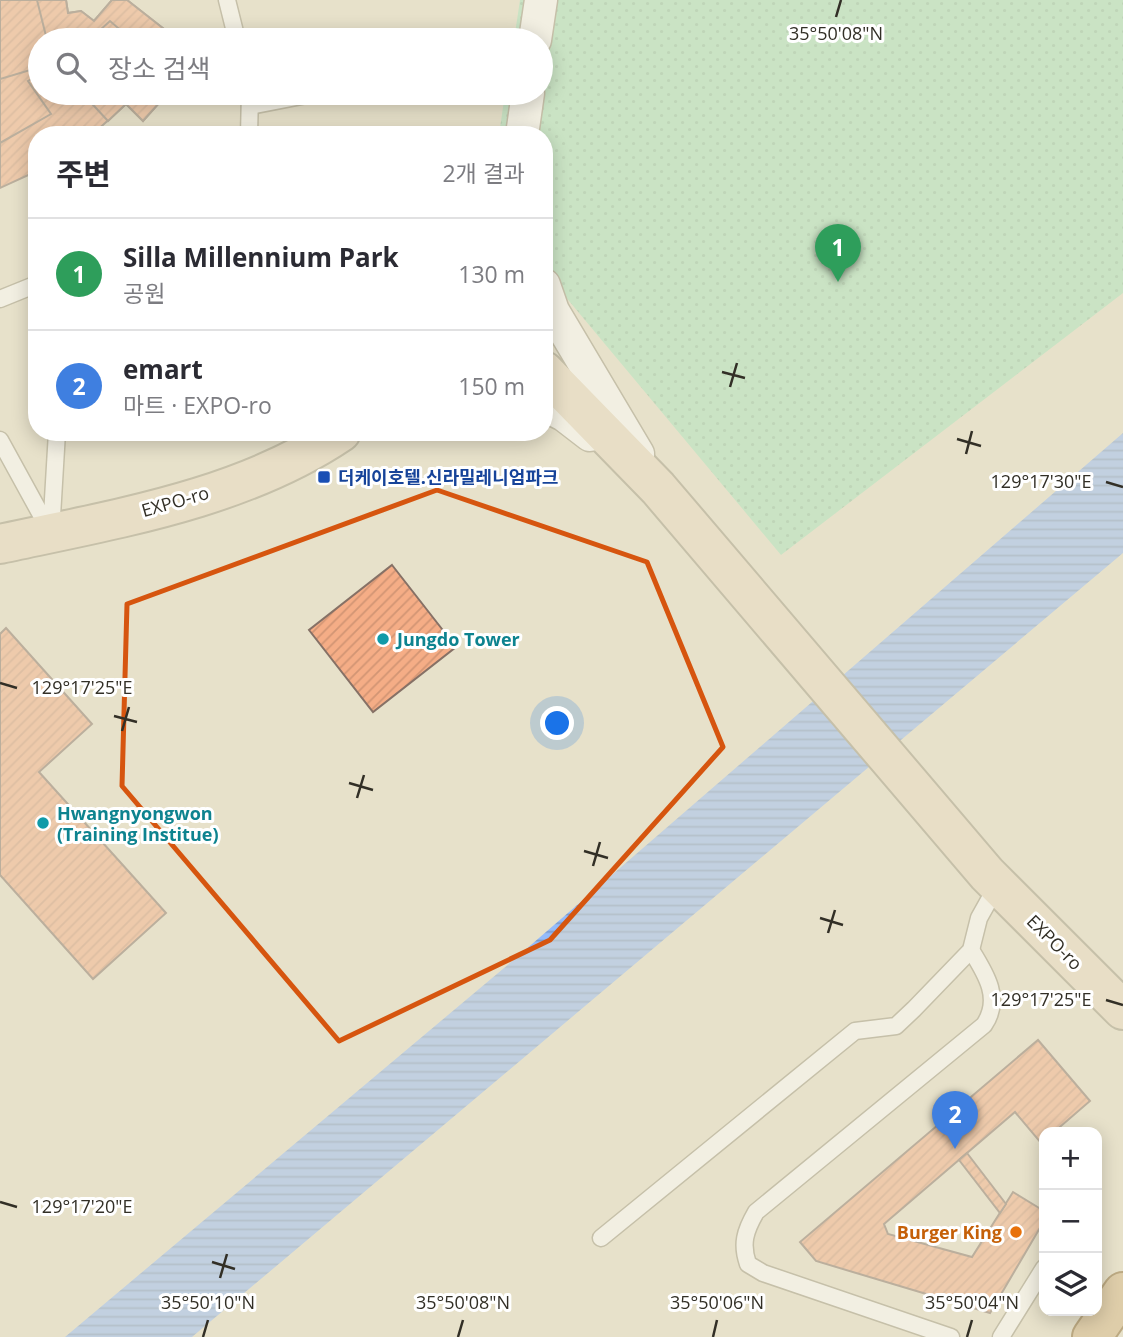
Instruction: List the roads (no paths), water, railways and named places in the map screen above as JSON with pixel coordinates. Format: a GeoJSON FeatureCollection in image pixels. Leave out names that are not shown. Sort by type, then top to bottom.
{"type":"FeatureCollection","features":[{"type":"Feature","properties":{"kind":"main road"},"geometry":{"type":"LineString","coordinates":[[553,380],[658,488]]}},
{"type":"Feature","properties":{"kind":"main road","name":"EXPO-ro"},"geometry":{"type":"LineString","coordinates":[[0,544],[168,505],[259,477],[328,441]]}},
{"type":"Feature","properties":{"kind":"main road","name":"EXPO-ro"},"geometry":{"type":"LineString","coordinates":[[658,488],[719,563],[993,879],[1123,1010]]}},
{"type":"Feature","properties":{"kind":"main road"},"geometry":{"type":"LineString","coordinates":[[1093,1337],[1123,1292]]}},
{"type":"Feature","properties":{"kind":"street"},"geometry":{"type":"LineString","coordinates":[[537,28],[541,0]]}},
{"type":"Feature","properties":{"kind":"street"},"geometry":{"type":"LineString","coordinates":[[523,126],[526,105]]}},
{"type":"Feature","properties":{"kind":"street"},"geometry":{"type":"LineString","coordinates":[[553,311],[658,488]]}},
{"type":"Feature","properties":{"kind":"street"},"geometry":{"type":"LineString","coordinates":[[553,410],[564,415],[658,488]]}},
{"type":"Feature","properties":{"kind":"lane"},"geometry":{"type":"LineString","coordinates":[[227,0],[234,28]]}},
{"type":"Feature","properties":{"kind":"lane"},"geometry":{"type":"LineString","coordinates":[[249,126],[250,105]]}},
{"type":"Feature","properties":{"kind":"lane"},"geometry":{"type":"LineString","coordinates":[[0,299],[28,288]]}},
{"type":"Feature","properties":{"kind":"lane"},"geometry":{"type":"LineString","coordinates":[[0,440],[51,533]]}},
{"type":"Feature","properties":{"kind":"lane"},"geometry":{"type":"LineString","coordinates":[[51,533],[56,441]]}},
{"type":"Feature","properties":{"kind":"lane"},"geometry":{"type":"LineString","coordinates":[[601,1238],[855,1031],[896,1026],[971,950],[993,879]]}},
{"type":"Feature","properties":{"kind":"lane"},"geometry":{"type":"LineString","coordinates":[[951,1337],[763,1273],[748,1264],[743,1249],[746,1228],[756,1212],[984,1026],[992,1014],[993,997],[985,974],[971,950]]}},
{"type":"Feature","properties":{"kind":"lane"},"geometry":{"type":"LineString","coordinates":[[1001,1337],[1039,1276]]}},
{"type":"Feature","properties":{"kind":"water"},"geometry":{"type":"Polygon","coordinates":[[[1123,433],[1123,553],[192,1337],[65,1337],[517,957],[1123,433]]]}},
{"type":"Feature","properties":{"kind":"place","name":"Silla Millennium Park"},"geometry":{"type":"Point","coordinates":[838,282]}},
{"type":"Feature","properties":{"kind":"place","name":"더케이호텔.신라밀레니엄파크"},"geometry":{"type":"Point","coordinates":[324,477]}},
{"type":"Feature","properties":{"kind":"place","name":"Jungdo Tower"},"geometry":{"type":"Point","coordinates":[383,639]}},
{"type":"Feature","properties":{"kind":"place","name":"Hwangnyongwon (Training Institue)"},"geometry":{"type":"Point","coordinates":[43,823]}},
{"type":"Feature","properties":{"kind":"place","name":"emart"},"geometry":{"type":"Point","coordinates":[955,1149]}},
{"type":"Feature","properties":{"kind":"place","name":"Burger King"},"geometry":{"type":"Point","coordinates":[1016,1232]}}]}
